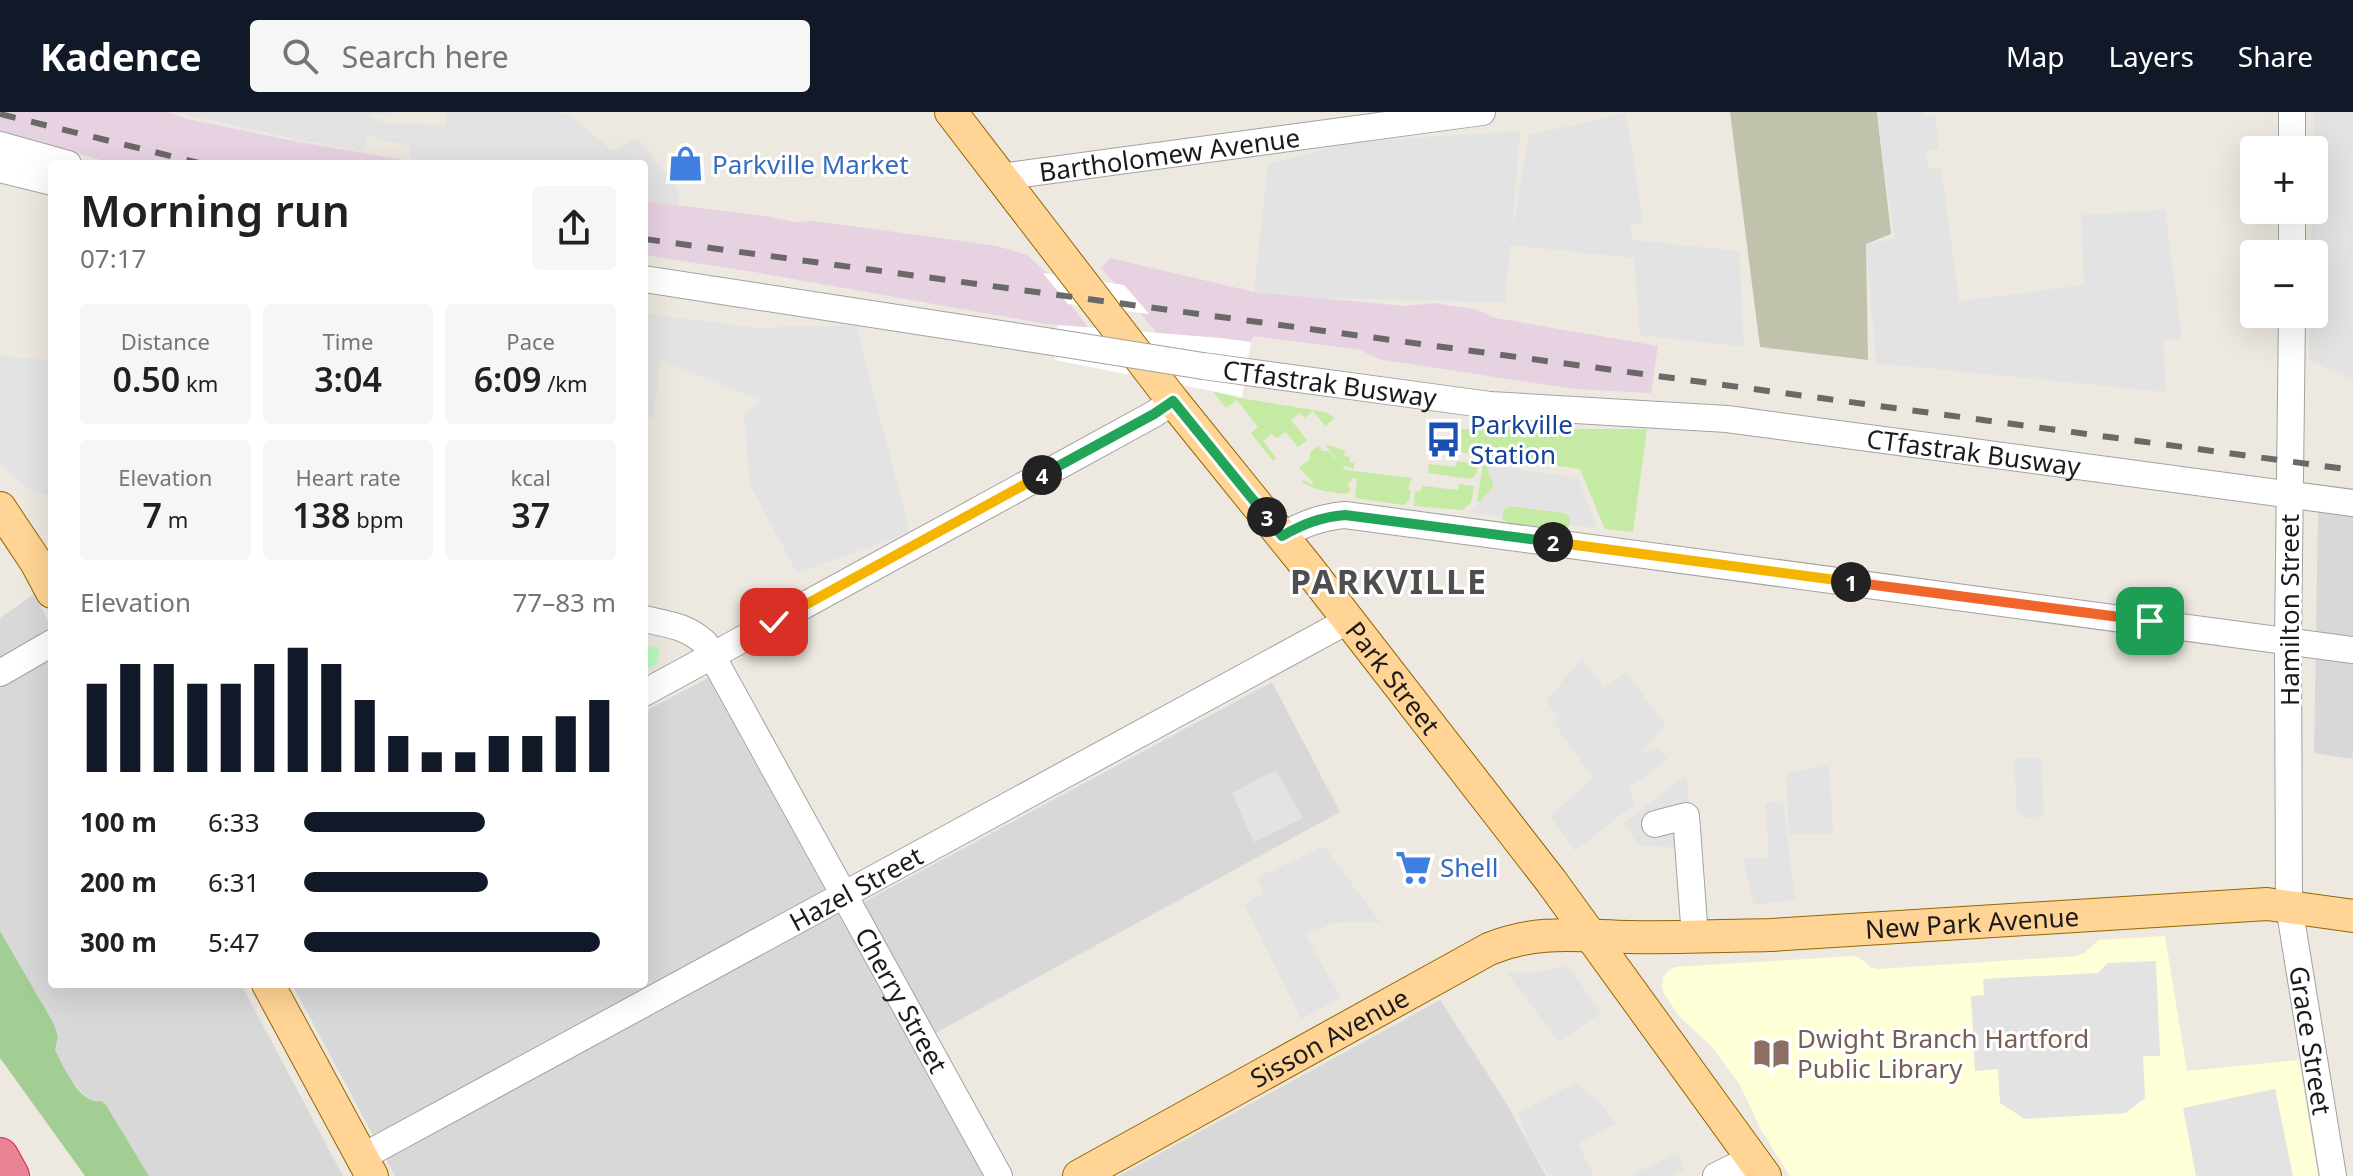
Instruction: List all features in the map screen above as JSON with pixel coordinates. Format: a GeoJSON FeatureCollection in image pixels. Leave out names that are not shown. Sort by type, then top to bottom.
{"type":"FeatureCollection","features":[{"type":"Feature","properties":{"kind":"highway"},"geometry":{"type":"LineString","coordinates":[[0,1156],[11,1176]]}},
{"type":"Feature","properties":{"kind":"main road","name":"Park Street"},"geometry":{"type":"LineString","coordinates":[[951,112],[1591,935],[1758,1167]]}},
{"type":"Feature","properties":{"kind":"main road"},"geometry":{"type":"LineString","coordinates":[[0,508],[48,584]]}},
{"type":"Feature","properties":{"kind":"main road","name":"New Park Avenue"},"geometry":{"type":"LineString","coordinates":[[1591,935],[1695,937],[1835,932],[2267,904],[2353,916]]}},
{"type":"Feature","properties":{"kind":"main road","name":"Sisson Avenue"},"geometry":{"type":"LineString","coordinates":[[1079,1176],[1489,949],[1525,937],[1591,935]]}},
{"type":"Feature","properties":{"kind":"main road"},"geometry":{"type":"LineString","coordinates":[[270,988],[367,1167]]}},
{"type":"Feature","properties":{"kind":"street","name":"Bartholomew Avenue"},"geometry":{"type":"LineString","coordinates":[[1001,177],[1482,112]]}},
{"type":"Feature","properties":{"kind":"street"},"geometry":{"type":"LineString","coordinates":[[2292,112],[2292,136]]}},
{"type":"Feature","properties":{"kind":"street"},"geometry":{"type":"LineString","coordinates":[[0,145],[54,160]]}},
{"type":"Feature","properties":{"kind":"street"},"geometry":{"type":"LineString","coordinates":[[0,169],[48,181]]}},
{"type":"Feature","properties":{"kind":"street","name":"CTfastrak Busway"},"geometry":{"type":"LineString","coordinates":[[648,280],[1246,373],[1490,405],[1727,419],[2353,503]]}},
{"type":"Feature","properties":{"kind":"street","name":"Hamilton Street"},"geometry":{"type":"LineString","coordinates":[[2289,906],[2292,328]]}},
{"type":"Feature","properties":{"kind":"street"},"geometry":{"type":"LineString","coordinates":[[648,691],[1173,401]]}},
{"type":"Feature","properties":{"kind":"street"},"geometry":{"type":"LineString","coordinates":[[1282,536],[1324,517],[1345,515],[2353,650]]}},
{"type":"Feature","properties":{"kind":"street","name":"Cherry Street"},"geometry":{"type":"LineString","coordinates":[[648,620],[679,626],[695,633],[705,643],[999,1176]]}},
{"type":"Feature","properties":{"kind":"street","name":"Hazel Street"},"geometry":{"type":"LineString","coordinates":[[367,1167],[844,894],[1349,620]]}},
{"type":"Feature","properties":{"kind":"street"},"geometry":{"type":"LineString","coordinates":[[0,673],[48,645]]}},
{"type":"Feature","properties":{"kind":"street"},"geometry":{"type":"LineString","coordinates":[[1655,824],[1686,816],[1695,937]]}},
{"type":"Feature","properties":{"kind":"street","name":"Grace Street"},"geometry":{"type":"LineString","coordinates":[[2289,906],[2333,1176]]}},
{"type":"Feature","properties":{"kind":"street"},"geometry":{"type":"LineString","coordinates":[[1716,1176],[1758,1167]]}},
{"type":"Feature","properties":{"kind":"shaded area"},"geometry":{"type":"Polygon","coordinates":[[[0,112],[167,112],[293,141],[405,160],[101,160],[0,132],[0,112]]]}},
{"type":"Feature","properties":{"kind":"shaded area"},"geometry":{"type":"Polygon","coordinates":[[[172,112],[372,112],[370,117],[386,123],[446,125],[447,112],[555,112],[572,116],[612,151],[637,137],[679,191],[678,206],[648,202],[648,160],[420,160],[410,158],[409,146],[367,136],[364,151],[172,112]]]}},
{"type":"Feature","properties":{"kind":"shaded area"},"geometry":{"type":"Polygon","coordinates":[[[1730,112],[1877,112],[1891,234],[1866,244],[1868,360],[1760,347],[1730,112]]]}},
{"type":"Feature","properties":{"kind":"shaded area"},"geometry":{"type":"Polygon","coordinates":[[[1877,112],[1923,112],[1923,117],[1935,115],[1939,149],[1926,151],[1928,169],[1941,168],[1959,301],[2084,285],[2081,215],[2165,210],[2182,339],[2163,339],[2166,392],[1876,363],[1866,244],[1895,239],[1877,112]]]}},
{"type":"Feature","properties":{"kind":"shaded area"},"geometry":{"type":"Polygon","coordinates":[[[2313,112],[2353,112],[2353,379],[2309,360],[2310,328],[2328,328],[2328,240],[2311,240],[2312,224],[2328,224],[2328,136],[2313,136],[2313,112]]]}},
{"type":"Feature","properties":{"kind":"shaded area"},"geometry":{"type":"Polygon","coordinates":[[[1626,113],[1643,221],[1630,226],[1633,240],[1739,251],[1744,347],[1640,335],[1634,258],[1510,245],[1505,302],[1315,298],[1254,292],[1268,164],[1352,142],[1520,131],[1512,232],[1529,135],[1626,113]]]}},
{"type":"Feature","properties":{"kind":"shaded area"},"geometry":{"type":"Polygon","coordinates":[[[648,202],[997,246],[1027,255],[1048,274],[1089,329],[1040,323],[648,256],[648,202]]]}},
{"type":"Feature","properties":{"kind":"shaded area"},"geometry":{"type":"Polygon","coordinates":[[[1110,258],[1254,292],[1405,306],[1435,303],[1478,310],[1495,318],[1658,346],[1651,393],[1574,389],[1378,359],[1361,350],[1253,336],[1251,342],[1157,333],[1101,268],[1110,258]]]}},
{"type":"Feature","properties":{"kind":"shaded area"},"geometry":{"type":"Polygon","coordinates":[[[648,314],[757,328],[856,325],[910,533],[797,573],[750,485],[744,413],[762,401],[660,360],[654,419],[648,417],[648,314]]]}},
{"type":"Feature","properties":{"kind":"shaded area"},"geometry":{"type":"Polygon","coordinates":[[[0,355],[48,361],[48,496],[25,487],[0,464],[0,355]]]}},
{"type":"Feature","properties":{"kind":"shaded area"},"geometry":{"type":"Polygon","coordinates":[[[1495,466],[1578,478],[1597,528],[1571,525],[1569,516],[1564,513],[1511,506],[1504,510],[1502,516],[1469,513],[1493,487],[1487,469],[1495,466]]]}},
{"type":"Feature","properties":{"kind":"shaded area"},"geometry":{"type":"Polygon","coordinates":[[[2318,510],[2353,514],[2353,759],[2314,753],[2318,510]]]}},
{"type":"Feature","properties":{"kind":"shaded area"},"geometry":{"type":"Polygon","coordinates":[[[34,594],[48,620],[48,988],[243,988],[343,1176],[149,1176],[106,1105],[88,1099],[70,1079],[55,1050],[58,1037],[54,1024],[0,931],[0,618],[34,594]]]}},
{"type":"Feature","properties":{"kind":"shaded area"},"geometry":{"type":"Polygon","coordinates":[[[1582,658],[1604,688],[1626,672],[1666,725],[1638,755],[1658,747],[1667,760],[1629,788],[1635,804],[1575,851],[1550,816],[1593,778],[1553,722],[1559,717],[1546,701],[1582,658]]]}},
{"type":"Feature","properties":{"kind":"shaded area"},"geometry":{"type":"Polygon","coordinates":[[[708,678],[983,1176],[395,1176],[294,988],[648,988],[648,710],[708,678]]]}},
{"type":"Feature","properties":{"kind":"shaded area"},"geometry":{"type":"Polygon","coordinates":[[[1272,682],[1340,812],[932,1035],[862,903],[1272,682]]]}},
{"type":"Feature","properties":{"kind":"shaded area"},"geometry":{"type":"Polygon","coordinates":[[[2014,757],[2041,758],[2044,815],[2027,819],[2017,812],[2014,757]]]}},
{"type":"Feature","properties":{"kind":"shaded area"},"geometry":{"type":"Polygon","coordinates":[[[1829,765],[1833,833],[1789,834],[1786,774],[1829,765]]]}},
{"type":"Feature","properties":{"kind":"shaded area"},"geometry":{"type":"Polygon","coordinates":[[[1276,770],[1303,818],[1254,842],[1232,793],[1276,770]]]}},
{"type":"Feature","properties":{"kind":"shaded area"},"geometry":{"type":"Polygon","coordinates":[[[1687,774],[1692,848],[1639,846],[1624,823],[1687,774]]]}},
{"type":"Feature","properties":{"kind":"shaded area"},"geometry":{"type":"Polygon","coordinates":[[[1783,801],[1795,899],[1754,905],[1743,859],[1769,857],[1765,803],[1783,801]]]}},
{"type":"Feature","properties":{"kind":"shaded area"},"geometry":{"type":"Polygon","coordinates":[[[1324,846],[1380,922],[1333,923],[1305,935],[1341,998],[1301,1019],[1244,904],[1264,893],[1256,878],[1324,846]]]}},
{"type":"Feature","properties":{"kind":"shaded area"},"geometry":{"type":"Polygon","coordinates":[[[2165,936],[2187,1071],[2299,1060],[2318,1176],[1790,1176],[1761,1130],[1740,1085],[1713,1048],[1679,1016],[1662,987],[1663,977],[1675,967],[1853,956],[1879,969],[2077,956],[2099,940],[2165,936]]]}},
{"type":"Feature","properties":{"kind":"shaded area"},"geometry":{"type":"Polygon","coordinates":[[[2156,961],[2160,1056],[2143,1056],[2145,1098],[2126,1113],[2025,1119],[2000,1103],[1998,1069],[1975,1071],[1971,996],[1984,995],[1983,979],[2098,973],[2108,963],[2156,961]]]}},
{"type":"Feature","properties":{"kind":"shaded area"},"geometry":{"type":"Polygon","coordinates":[[[1567,964],[1601,1013],[1559,1042],[1507,973],[1544,972],[1567,964]]]}},
{"type":"Feature","properties":{"kind":"shaded area"},"geometry":{"type":"Polygon","coordinates":[[[1440,1000],[1505,1101],[1546,1176],[1119,1176],[1440,1000]]]}},
{"type":"Feature","properties":{"kind":"shaded area"},"geometry":{"type":"Polygon","coordinates":[[[1575,1083],[1599,1101],[1616,1124],[1578,1144],[1594,1176],[1549,1176],[1527,1140],[1519,1112],[1575,1083]]]}},
{"type":"Feature","properties":{"kind":"shaded area"},"geometry":{"type":"Polygon","coordinates":[[[2275,1089],[2293,1176],[2196,1176],[2183,1108],[2275,1089]]]}},
{"type":"Feature","properties":{"kind":"shaded area"},"geometry":{"type":"Polygon","coordinates":[[[1679,1152],[1684,1169],[1671,1176],[1629,1176],[1679,1152]]]}},
{"type":"Feature","properties":{"kind":"green space"},"geometry":{"type":"Polygon","coordinates":[[[1213,391],[1325,412],[1335,418],[1325,426],[1313,411],[1304,418],[1300,413],[1291,420],[1307,440],[1298,447],[1286,432],[1276,438],[1272,434],[1263,441],[1276,458],[1273,461],[1251,433],[1258,427],[1237,400],[1226,408],[1213,391]]]}},
{"type":"Feature","properties":{"kind":"green space"},"geometry":{"type":"Polygon","coordinates":[[[1452,429],[1647,429],[1633,532],[1604,527],[1580,469],[1431,448],[1432,445],[1449,447],[1452,429]]]}},
{"type":"Feature","properties":{"kind":"green space"},"geometry":{"type":"Polygon","coordinates":[[[1318,446],[1322,451],[1328,451],[1346,470],[1412,478],[1408,489],[1411,490],[1409,501],[1404,505],[1355,498],[1357,479],[1353,478],[1347,486],[1351,490],[1346,494],[1318,489],[1302,482],[1313,482],[1299,468],[1310,459],[1310,453],[1318,446]]]}},
{"type":"Feature","properties":{"kind":"green space"},"geometry":{"type":"Polygon","coordinates":[[[1326,446],[1345,451],[1344,456],[1350,457],[1349,462],[1354,463],[1354,469],[1341,465],[1326,446]]]}},
{"type":"Feature","properties":{"kind":"green space"},"geometry":{"type":"Polygon","coordinates":[[[1457,461],[1478,464],[1476,475],[1471,479],[1428,473],[1429,464],[1456,467],[1457,461]]]}},
{"type":"Feature","properties":{"kind":"green space"},"geometry":{"type":"Polygon","coordinates":[[[1483,465],[1495,466],[1488,469],[1493,487],[1480,502],[1477,501],[1483,465]]]}},
{"type":"Feature","properties":{"kind":"green space"},"geometry":{"type":"Polygon","coordinates":[[[1459,484],[1474,486],[1471,503],[1463,510],[1414,506],[1415,491],[1419,492],[1423,486],[1458,490],[1459,484]]]}},
{"type":"Feature","properties":{"kind":"green space"},"geometry":{"type":"Polygon","coordinates":[[[1511,506],[1565,513],[1571,521],[1567,529],[1562,530],[1508,523],[1502,519],[1503,510],[1511,506]]]}},
{"type":"Feature","properties":{"kind":"green space"},"geometry":{"type":"Polygon","coordinates":[[[648,646],[660,648],[656,664],[648,669],[648,646]]]}},
{"type":"Feature","properties":{"kind":"green space"},"geometry":{"type":"Polygon","coordinates":[[[0,931],[54,1024],[58,1037],[55,1050],[68,1074],[86,1097],[106,1105],[149,1176],[85,1176],[0,1058],[0,931]]]}},
{"type":"Feature","properties":{"kind":"pier"},"geometry":{"type":"Polygon","coordinates":[[[1043,273],[1124,285],[1149,314],[1068,304],[1043,273]]]}},
{"type":"Feature","properties":{"kind":"pier"},"geometry":{"type":"Polygon","coordinates":[[[1058,325],[1251,342],[1242,397],[1055,360],[1058,325]]]}},
{"type":"Feature","properties":{"kind":"railway"},"geometry":{"type":"LineString","coordinates":[[0,114],[187,160]]}},
{"type":"Feature","properties":{"kind":"railway"},"geometry":{"type":"LineString","coordinates":[[648,240],[2353,470]]}},
{"type":"Feature","properties":{"kind":"place","name":"Parkville Market"},"geometry":{"type":"Point","coordinates":[686,164]}},
{"type":"Feature","properties":{"kind":"place","name":"Parkville Station"},"geometry":{"type":"Point","coordinates":[1444,439]}},
{"type":"Feature","properties":{"kind":"place","name":"Shell"},"geometry":{"type":"Point","coordinates":[1414,867]}},
{"type":"Feature","properties":{"kind":"place","name":"Dwight Branch Hartford Public Library"},"geometry":{"type":"Point","coordinates":[1771,1053]}},
{"type":"Feature","properties":{"kind":"district","name":"PARKVILLE"},"geometry":{"type":"Point","coordinates":[1389,581]}},
{"type":"Feature","properties":{"kind":"route"},"geometry":{"type":"LineString","coordinates":[[774,622],[1173,401],[1282,536],[1324,517],[1345,515],[2150,621]]}}]}
